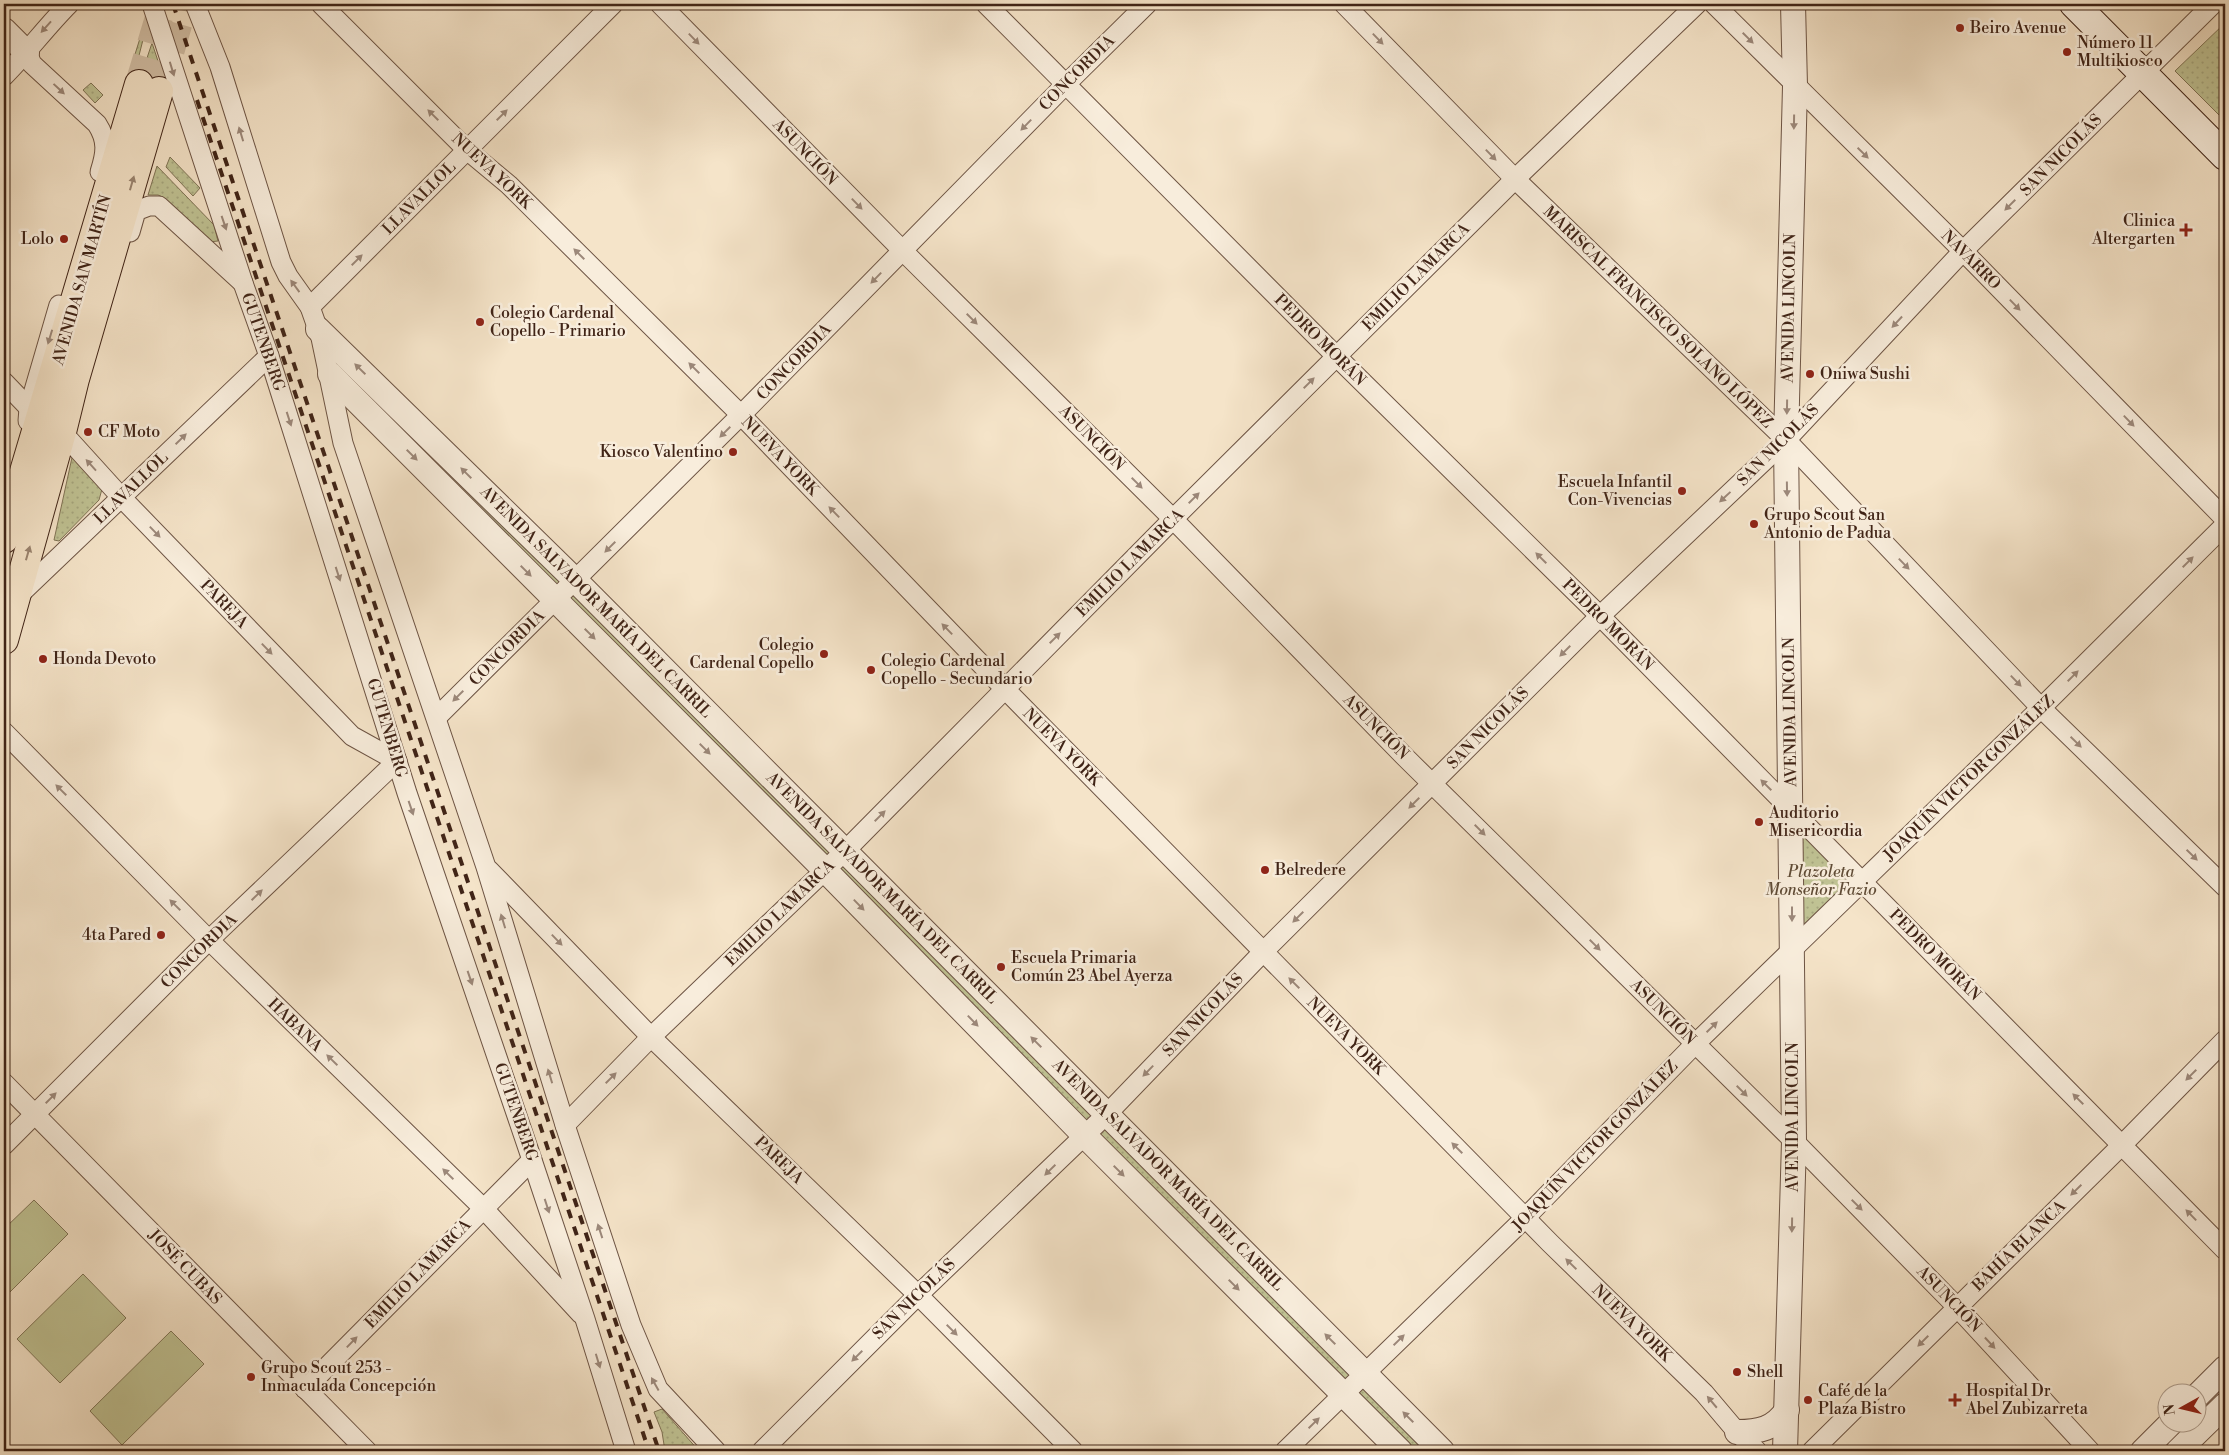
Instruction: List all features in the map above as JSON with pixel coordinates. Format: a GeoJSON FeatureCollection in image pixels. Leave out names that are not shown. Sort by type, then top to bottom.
{"type":"FeatureCollection","features":[{"type":"Feature","properties":{"kind":"main road"},"geometry":{"type":"LineString","coordinates":[[2074,4],[2225,156]]}},
{"type":"Feature","properties":{"kind":"main road","name":"AVENIDA SAN MARTÍN"},"geometry":{"type":"LineString","coordinates":[[4,539],[23,475],[149,88],[62,432],[4,640]]}},
{"type":"Feature","properties":{"kind":"street"},"geometry":{"type":"LineString","coordinates":[[4,76],[27,53],[44,29],[69,4]]}},
{"type":"Feature","properties":{"kind":"street","name":"GUTENBERG"},"geometry":{"type":"LineString","coordinates":[[152,4],[243,284],[269,356],[406,793],[532,1160],[585,1319],[626,1451]]}},
{"type":"Feature","properties":{"kind":"street","name":"NUEVA YORK"},"geometry":{"type":"LineString","coordinates":[[321,4],[467,150],[509,185],[741,415],[1005,689],[1263,952],[1525,1218],[1704,1393],[1756,1451]]}},
{"type":"Feature","properties":{"kind":"street","name":"LLAVALLOL"},"geometry":{"type":"LineString","coordinates":[[314,318],[467,150],[613,4]]}},
{"type":"Feature","properties":{"kind":"street","name":"ASUNCIÓN"},"geometry":{"type":"LineString","coordinates":[[660,4],[1433,783],[1794,1141],[1957,1307],[2090,1451]]}},
{"type":"Feature","properties":{"kind":"street","name":"PEDRO MORÁN"},"geometry":{"type":"LineString","coordinates":[[986,4],[1336,356],[1600,616],[2225,1250]]}},
{"type":"Feature","properties":{"kind":"street","name":"CONCORDIA"},"geometry":{"type":"LineString","coordinates":[[437,717],[576,581],[1147,4]]}},
{"type":"Feature","properties":{"kind":"street","name":"MARISCAL FRANCISCO SOLANO LÓPEZ"},"geometry":{"type":"LineString","coordinates":[[1344,4],[1515,179],[1786,440],[2041,708],[2225,887]]}},
{"type":"Feature","properties":{"kind":"street","name":"EMILIO LAMARCA"},"geometry":{"type":"LineString","coordinates":[[565,1125],[651,1037],[845,851],[1336,356],[1515,179],[1697,4]]}},
{"type":"Feature","properties":{"kind":"street","name":"NAVARRO"},"geometry":{"type":"LineString","coordinates":[[1714,4],[1963,252],[2225,519]]}},
{"type":"Feature","properties":{"kind":"street","name":"AVENIDA LINCOLN"},"geometry":{"type":"LineString","coordinates":[[1785,1451],[1794,1141],[1786,440],[1795,86],[1793,4]]}},
{"type":"Feature","properties":{"kind":"street","name":"SAN NICOLÁS"},"geometry":{"type":"LineString","coordinates":[[762,1451],[918,1295],[1085,1136],[1263,952],[1600,616],[1786,440],[1963,252],[2213,4]]}},
{"type":"Feature","properties":{"kind":"street"},"geometry":{"type":"LineString","coordinates":[[199,7],[220,67],[281,262],[314,318],[330,374],[344,443],[437,717],[460,795],[486,867],[565,1125],[632,1325],[652,1378],[665,1398],[716,1451]]}},
{"type":"Feature","properties":{"kind":"street"},"geometry":{"type":"LineString","coordinates":[[4,30],[27,53]]}},
{"type":"Feature","properties":{"kind":"street","name":"AVENIDA SAN MARTÍN"},"geometry":{"type":"LineString","coordinates":[[23,475],[29,408],[105,156],[106,144],[103,133],[97,124],[32,64],[27,53]]}},
{"type":"Feature","properties":{"kind":"street","name":"AVENIDA SAN MARTÍN"},"geometry":{"type":"LineString","coordinates":[[62,432],[80,400],[136,211],[153,205],[164,210],[243,284]]}},
{"type":"Feature","properties":{"kind":"street","name":"AVENIDA SALVADOR MARÍA DEL CARRIL"},"geometry":{"type":"LineString","coordinates":[[314,318],[1442,1451]]}},
{"type":"Feature","properties":{"kind":"street","name":"LLAVALLOL"},"geometry":{"type":"LineString","coordinates":[[15,600],[269,356]]}},
{"type":"Feature","properties":{"kind":"street","name":"AVENIDA SALVADOR MARÍA DEL CARRIL"},"geometry":{"type":"LineString","coordinates":[[330,374],[825,870],[1085,1136],[1400,1451]]}},
{"type":"Feature","properties":{"kind":"street"},"geometry":{"type":"LineString","coordinates":[[4,382],[29,408]]}},
{"type":"Feature","properties":{"kind":"street","name":"PAREJA"},"geometry":{"type":"LineString","coordinates":[[62,432],[121,497],[352,736],[397,761]]}},
{"type":"Feature","properties":{"kind":"street","name":"JOAQUÍN VICTOR GONZÁLEZ"},"geometry":{"type":"LineString","coordinates":[[1285,1451],[1525,1218],[1695,1044],[2041,708],[2225,525]]}},
{"type":"Feature","properties":{"kind":"street","name":"HABANA"},"geometry":{"type":"LineString","coordinates":[[4,732],[209,940],[483,1208],[585,1319]]}},
{"type":"Feature","properties":{"kind":"street","name":"CONCORDIA"},"geometry":{"type":"LineString","coordinates":[[4,1145],[209,940],[397,761]]}},
{"type":"Feature","properties":{"kind":"street","name":"PAREJA"},"geometry":{"type":"LineString","coordinates":[[486,867],[651,1037],[918,1295],[1073,1451]]}},
{"type":"Feature","properties":{"kind":"street","name":"BAHÍA BLANCA"},"geometry":{"type":"LineString","coordinates":[[1812,1451],[2122,1145],[2225,1040]]}},
{"type":"Feature","properties":{"kind":"street","name":"JOSÉ CUBAS"},"geometry":{"type":"LineString","coordinates":[[4,1083],[367,1451]]}},
{"type":"Feature","properties":{"kind":"street","name":"EMILIO LAMARCA"},"geometry":{"type":"LineString","coordinates":[[305,1389],[532,1160]]}},
{"type":"Feature","properties":{"kind":"street"},"geometry":{"type":"LineString","coordinates":[[2206,1387],[2225,1368]]}},
{"type":"Feature","properties":{"kind":"street"},"geometry":{"type":"LineString","coordinates":[[2178,1451],[2225,1405]]}},
{"type":"Feature","properties":{"kind":"street"},"geometry":{"type":"LineString","coordinates":[[1737,1432],[1766,1430],[1782,1418],[1787,1410]]}},
{"type":"Feature","properties":{"kind":"street"},"geometry":{"type":"LineString","coordinates":[[2143,1451],[2162,1432]]}},
{"type":"Feature","properties":{"kind":"green space"},"geometry":{"type":"Polygon","coordinates":[[[146,19],[146,28],[134,75],[127,80],[146,19]]]}},
{"type":"Feature","properties":{"kind":"green space"},"geometry":{"type":"Polygon","coordinates":[[[2225,23],[2225,121],[2175,71],[2225,23]]]}},
{"type":"Feature","properties":{"kind":"green space"},"geometry":{"type":"Polygon","coordinates":[[[152,43],[163,76],[143,70],[152,43]]]}},
{"type":"Feature","properties":{"kind":"green space"},"geometry":{"type":"Polygon","coordinates":[[[91,83],[103,95],[95,103],[83,90],[91,83]]]}},
{"type":"Feature","properties":{"kind":"green space"},"geometry":{"type":"Polygon","coordinates":[[[170,157],[200,188],[193,196],[166,167],[170,157]]]}},
{"type":"Feature","properties":{"kind":"green space"},"geometry":{"type":"Polygon","coordinates":[[[157,166],[214,225],[218,241],[209,242],[163,197],[148,195],[157,166]]]}},
{"type":"Feature","properties":{"kind":"green space"},"geometry":{"type":"Polygon","coordinates":[[[395,403],[1442,1451],[1400,1451],[378,420],[395,403]]]}},
{"type":"Feature","properties":{"kind":"green space"},"geometry":{"type":"Polygon","coordinates":[[[73,453],[102,489],[99,500],[59,541],[54,540],[73,453]]]}},
{"type":"Feature","properties":{"kind":"green space","name":"Plazoleta Monseñor Fazio"},"geometry":{"type":"Polygon","coordinates":[[[1791,811],[1862,881],[1792,950],[1791,811]]]}},
{"type":"Feature","properties":{"kind":"green space"},"geometry":{"type":"Polygon","coordinates":[[[34,1200],[68,1234],[4,1298],[4,1229],[34,1200]]]}},
{"type":"Feature","properties":{"kind":"green space"},"geometry":{"type":"Polygon","coordinates":[[[83,1274],[126,1318],[60,1383],[17,1339],[83,1274]]]}},
{"type":"Feature","properties":{"kind":"green space"},"geometry":{"type":"Polygon","coordinates":[[[171,1331],[204,1364],[122,1445],[90,1411],[171,1331]]]}},
{"type":"Feature","properties":{"kind":"green space"},"geometry":{"type":"Polygon","coordinates":[[[662,1409],[699,1451],[665,1451],[662,1432],[654,1412],[662,1409]]]}},
{"type":"Feature","properties":{"kind":"tunnel"},"geometry":{"type":"LineString","coordinates":[[139,84],[163,4]]}},
{"type":"Feature","properties":{"kind":"tunnel"},"geometry":{"type":"LineString","coordinates":[[159,91],[184,4]]}},
{"type":"Feature","properties":{"kind":"railway"},"geometry":{"type":"LineString","coordinates":[[173,4],[659,1451]]}},
{"type":"Feature","properties":{"kind":"railway"},"geometry":{"type":"LineString","coordinates":[[197,100],[649,1451]]}},
{"type":"Feature","properties":{"kind":"place","name":"Beiro Avenue"},"geometry":{"type":"Point","coordinates":[1960,28]}},
{"type":"Feature","properties":{"kind":"place","name":"Número 11 Multikiosco"},"geometry":{"type":"Point","coordinates":[2067,52]}},
{"type":"Feature","properties":{"kind":"place","name":"Clinica Altergarten"},"geometry":{"type":"Point","coordinates":[2186,230]}},
{"type":"Feature","properties":{"kind":"place","name":"Lolo"},"geometry":{"type":"Point","coordinates":[64,239]}},
{"type":"Feature","properties":{"kind":"place","name":"Colegio Cardenal Copello - Primario"},"geometry":{"type":"Point","coordinates":[480,322]}},
{"type":"Feature","properties":{"kind":"place","name":"Oniwa Sushi"},"geometry":{"type":"Point","coordinates":[1810,374]}},
{"type":"Feature","properties":{"kind":"place","name":"CF Moto"},"geometry":{"type":"Point","coordinates":[88,432]}},
{"type":"Feature","properties":{"kind":"place","name":"Kiosco Valentino"},"geometry":{"type":"Point","coordinates":[733,452]}},
{"type":"Feature","properties":{"kind":"place","name":"Escuela Infantil Con-Vivencias"},"geometry":{"type":"Point","coordinates":[1682,491]}},
{"type":"Feature","properties":{"kind":"place","name":"Grupo Scout San Antonio de Padua"},"geometry":{"type":"Point","coordinates":[1754,524]}},
{"type":"Feature","properties":{"kind":"place","name":"Colegio Cardenal Copello"},"geometry":{"type":"Point","coordinates":[824,654]}},
{"type":"Feature","properties":{"kind":"place","name":"Honda Devoto"},"geometry":{"type":"Point","coordinates":[43,659]}},
{"type":"Feature","properties":{"kind":"place","name":"Colegio Cardenal Copello - Secundario"},"geometry":{"type":"Point","coordinates":[871,670]}},
{"type":"Feature","properties":{"kind":"place","name":"Auditorio Misericordia"},"geometry":{"type":"Point","coordinates":[1759,822]}},
{"type":"Feature","properties":{"kind":"place","name":"Belredere"},"geometry":{"type":"Point","coordinates":[1265,870]}},
{"type":"Feature","properties":{"kind":"place","name":"4ta Pared"},"geometry":{"type":"Point","coordinates":[161,935]}},
{"type":"Feature","properties":{"kind":"place","name":"Escuela Primaria Común 23 Abel Ayerza"},"geometry":{"type":"Point","coordinates":[1001,967]}},
{"type":"Feature","properties":{"kind":"place","name":"Shell"},"geometry":{"type":"Point","coordinates":[1737,1372]}},
{"type":"Feature","properties":{"kind":"place","name":"Grupo Scout 253 - Inmaculada Concepción"},"geometry":{"type":"Point","coordinates":[251,1377]}},
{"type":"Feature","properties":{"kind":"place","name":"Café de la Plaza Bistro"},"geometry":{"type":"Point","coordinates":[1808,1400]}},
{"type":"Feature","properties":{"kind":"place","name":"Hospital Dr Abel Zubizarreta"},"geometry":{"type":"Point","coordinates":[1955,1400]}}]}
